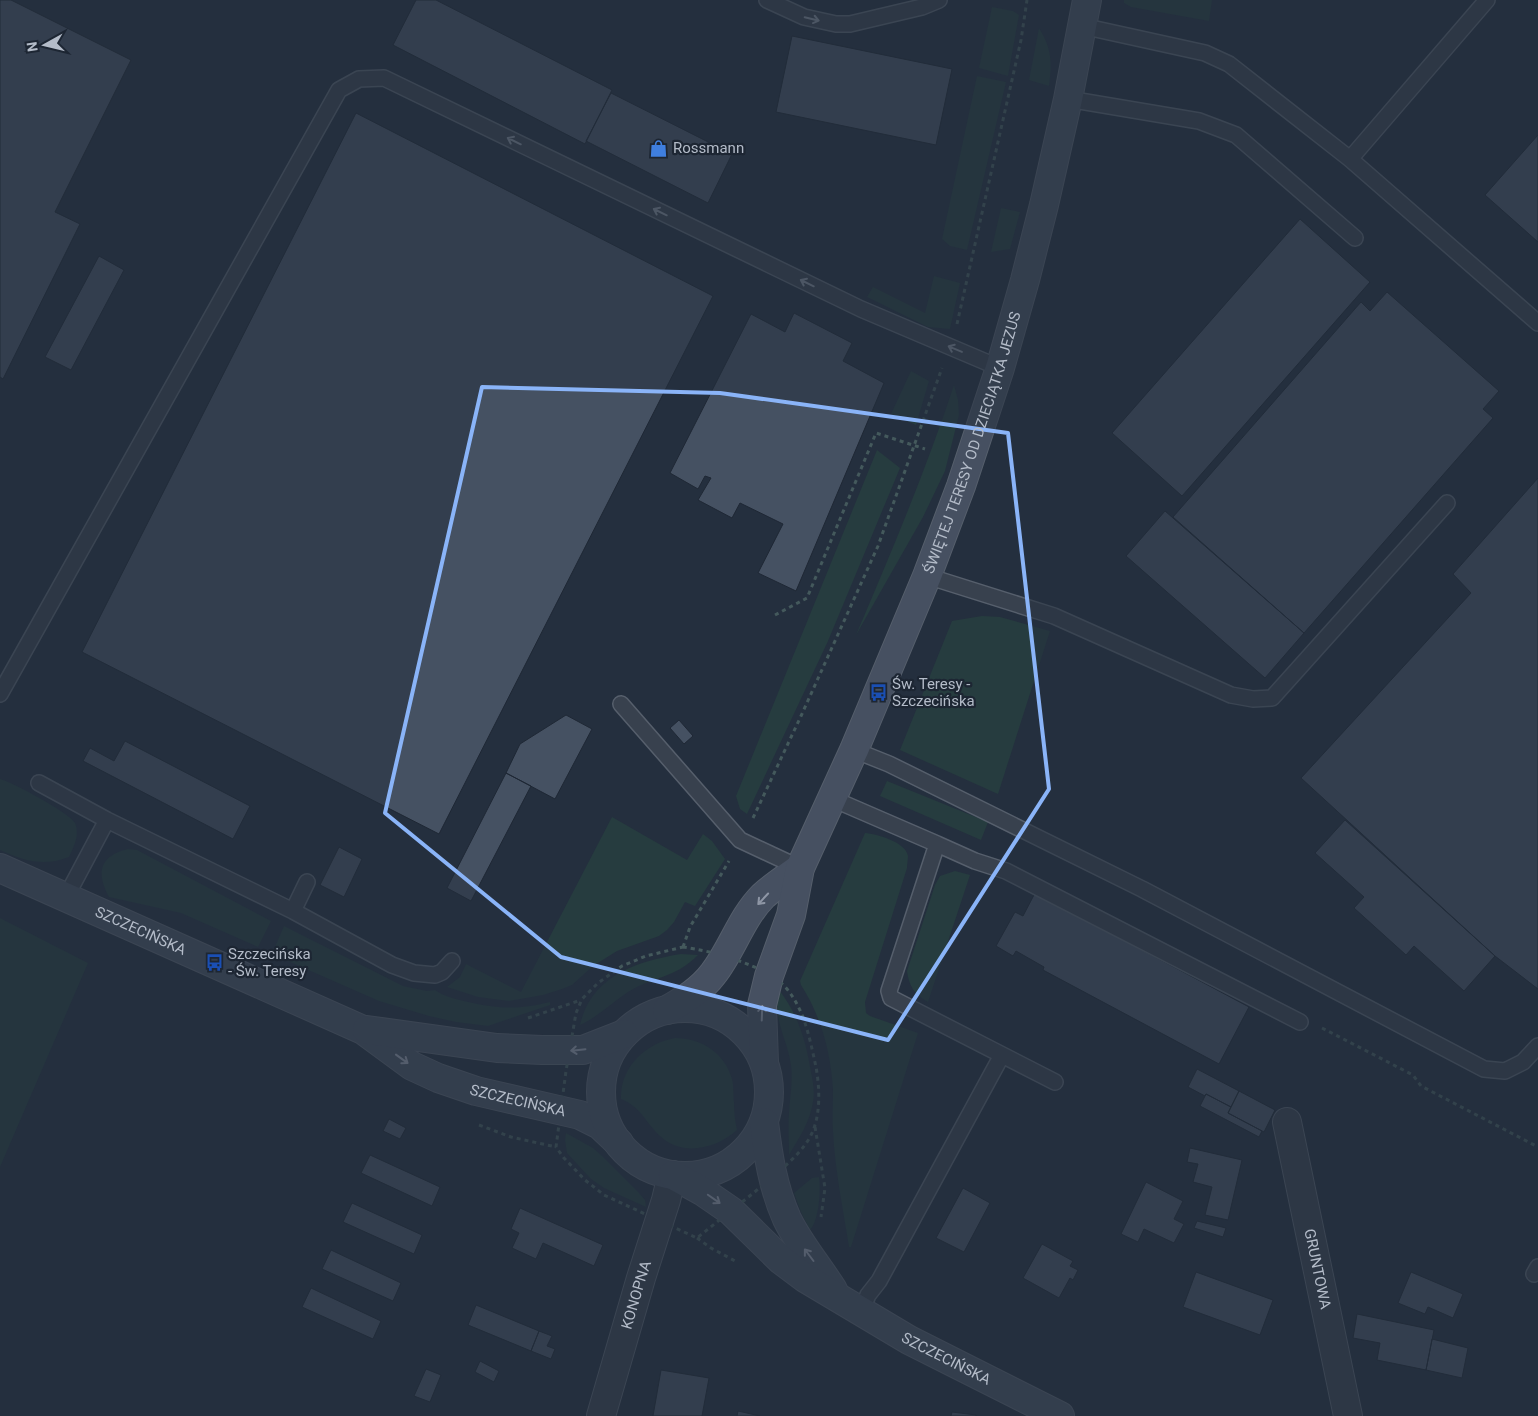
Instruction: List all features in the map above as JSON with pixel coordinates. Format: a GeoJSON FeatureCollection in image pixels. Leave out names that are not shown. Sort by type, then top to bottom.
{"type":"FeatureCollection","features":[{"type":"Feature","properties":{"kind":"main road","name":"ŚWIĘTEJ TERESY OD DZIECIĄTKA JEZUS"},"geometry":{"type":"LineString","coordinates":[[764,1062],[762,1005],[769,976],[792,915],[800,868],[833,799],[927,576],[961,486],[1000,368],[1030,261],[1068,99],[1085,7]]}},
{"type":"Feature","properties":{"kind":"main road","name":"SZCZECIŃSKA"},"geometry":{"type":"LineString","coordinates":[[0,868],[363,1030],[412,1066],[476,1091],[580,1115],[600,1125],[618,1143]]}},
{"type":"Feature","properties":{"kind":"main road","name":"ŚWIĘTEJ TERESY OD DZIECIĄTKA JEZUS"},"geometry":{"type":"LineString","coordinates":[[668,1010],[688,997],[708,980],[747,917],[763,896],[800,868]]}},
{"type":"Feature","properties":{"kind":"main road"},"geometry":{"type":"LineString","coordinates":[[683,1008],[699,1009],[729,1020],[747,1035],[757,1048],[764,1062],[768,1079],[769,1096],[764,1122],[753,1142],[731,1163],[702,1174],[672,1175],[645,1166],[628,1154],[618,1143],[605,1117],[601,1088],[605,1066],[609,1058],[624,1034],[642,1020],[668,1010],[683,1008]]}},
{"type":"Feature","properties":{"kind":"main road","name":"SZCZECIŃSKA"},"geometry":{"type":"LineString","coordinates":[[363,1030],[497,1048],[542,1050],[583,1050],[624,1034]]}},
{"type":"Feature","properties":{"kind":"main road","name":"SZCZECIŃSKA"},"geometry":{"type":"LineString","coordinates":[[764,1122],[772,1177],[787,1220],[836,1296]]}},
{"type":"Feature","properties":{"kind":"main road","name":"SZCZECIŃSKA"},"geometry":{"type":"LineString","coordinates":[[672,1175],[702,1191],[721,1204],[792,1269],[861,1312],[964,1369],[1060,1416]]}},
{"type":"Feature","properties":{"kind":"street","name":"GRUNTOWA"},"geometry":{"type":"LineString","coordinates":[[1287,1122],[1348,1416]]}},
{"type":"Feature","properties":{"kind":"street","name":"KONOPNA"},"geometry":{"type":"LineString","coordinates":[[601,1416],[672,1175]]}},
{"type":"Feature","properties":{"kind":"lane"},"geometry":{"type":"LineString","coordinates":[[767,0],[804,17],[836,24],[850,24],[922,8],[939,0]]}},
{"type":"Feature","properties":{"kind":"lane"},"geometry":{"type":"LineString","coordinates":[[1350,159],[1487,0]]}},
{"type":"Feature","properties":{"kind":"lane"},"geometry":{"type":"LineString","coordinates":[[1085,7],[1229,64],[1350,159],[1538,323]]}},
{"type":"Feature","properties":{"kind":"lane"},"geometry":{"type":"LineString","coordinates":[[0,694],[339,90],[359,79],[384,78],[852,304],[1000,368]]}},
{"type":"Feature","properties":{"kind":"lane"},"geometry":{"type":"LineString","coordinates":[[1068,99],[1199,122],[1236,135],[1355,238]]}},
{"type":"Feature","properties":{"kind":"lane"},"geometry":{"type":"LineString","coordinates":[[927,576],[1054,616],[1231,695],[1253,699],[1272,698],[1447,503]]}},
{"type":"Feature","properties":{"kind":"lane"},"geometry":{"type":"LineString","coordinates":[[621,704],[740,840],[800,868]]}},
{"type":"Feature","properties":{"kind":"lane"},"geometry":{"type":"LineString","coordinates":[[854,750],[889,764],[1142,889],[1484,1069],[1505,1071],[1524,1062],[1538,1046]]}},
{"type":"Feature","properties":{"kind":"lane"},"geometry":{"type":"LineString","coordinates":[[39,783],[107,820],[293,911],[392,965],[404,970],[435,975],[442,972],[452,961]]}},
{"type":"Feature","properties":{"kind":"lane"},"geometry":{"type":"LineString","coordinates":[[833,799],[975,861],[1006,871],[1300,1022]]}},
{"type":"Feature","properties":{"kind":"lane"},"geometry":{"type":"LineString","coordinates":[[66,897],[107,820]]}},
{"type":"Feature","properties":{"kind":"lane"},"geometry":{"type":"LineString","coordinates":[[937,844],[889,991],[891,998],[1055,1082]]}},
{"type":"Feature","properties":{"kind":"lane"},"geometry":{"type":"LineString","coordinates":[[293,911],[307,882]]}},
{"type":"Feature","properties":{"kind":"lane"},"geometry":{"type":"LineString","coordinates":[[861,1312],[868,1295],[882,1276],[1002,1055]]}},
{"type":"Feature","properties":{"kind":"path"},"geometry":{"type":"LineString","coordinates":[[683,946],[693,922],[754,815],[801,716],[878,546],[915,446],[956,328],[995,161],[1021,40],[1027,0]]}},
{"type":"Feature","properties":{"kind":"path"},"geometry":{"type":"LineString","coordinates":[[775,615],[807,598],[876,433],[925,450]]}},
{"type":"Feature","properties":{"kind":"path"},"geometry":{"type":"LineString","coordinates":[[574,1029],[576,1013],[582,1000],[598,983],[622,966],[646,956],[683,946],[705,951]]}},
{"type":"Feature","properties":{"kind":"path"},"geometry":{"type":"LineString","coordinates":[[779,982],[795,1001],[807,1028],[811,1044],[818,1088],[815,1126],[825,1188],[820,1225]]}},
{"type":"Feature","properties":{"kind":"path"},"geometry":{"type":"LineString","coordinates":[[1300,1022],[1320,1027],[1413,1075],[1421,1086],[1538,1147]]}},
{"type":"Feature","properties":{"kind":"path"},"geometry":{"type":"LineString","coordinates":[[788,1163],[802,1148],[815,1126]]}},
{"type":"Feature","properties":{"kind":"path"},"geometry":{"type":"LineString","coordinates":[[558,1128],[556,1146],[564,1158],[585,1180],[604,1195],[648,1214]]}},
{"type":"Feature","properties":{"kind":"path"},"geometry":{"type":"LineString","coordinates":[[673,1226],[697,1238],[718,1221]]}},
{"type":"Feature","properties":{"kind":"highlighted area"},"geometry":{"type":"Polygon","coordinates":[[[482,387],[720,393],[1008,433],[1049,789],[888,1040],[561,957],[385,813],[482,387]]]}},
{"type":"Feature","properties":{"kind":"green space"},"geometry":{"type":"Polygon","coordinates":[[[1124,0],[1212,0],[1209,21],[1131,7],[1124,3],[1124,0]]]}},
{"type":"Feature","properties":{"kind":"green space"},"geometry":{"type":"Polygon","coordinates":[[[992,7],[1013,11],[1019,15],[1008,76],[979,68],[992,7]]]}},
{"type":"Feature","properties":{"kind":"green space"},"geometry":{"type":"Polygon","coordinates":[[[1039,28],[1049,49],[1051,70],[1049,86],[1029,80],[1039,28]]]}},
{"type":"Feature","properties":{"kind":"green space"},"geometry":{"type":"Polygon","coordinates":[[[977,76],[1006,82],[967,250],[950,246],[942,239],[977,76]]]}},
{"type":"Feature","properties":{"kind":"green space"},"geometry":{"type":"Polygon","coordinates":[[[1001,208],[1020,212],[1010,249],[991,252],[1001,208]]]}},
{"type":"Feature","properties":{"kind":"green space"},"geometry":{"type":"Polygon","coordinates":[[[934,276],[960,283],[950,329],[928,327],[867,297],[873,287],[925,313],[934,276]]]}},
{"type":"Feature","properties":{"kind":"green space"},"geometry":{"type":"Polygon","coordinates":[[[911,371],[929,381],[916,425],[891,414],[911,371]]]}},
{"type":"Feature","properties":{"kind":"green space"},"geometry":{"type":"Polygon","coordinates":[[[954,385],[959,415],[945,471],[923,517],[856,635],[920,480],[954,385]]]}},
{"type":"Feature","properties":{"kind":"green space"},"geometry":{"type":"Polygon","coordinates":[[[877,450],[900,468],[828,641],[747,814],[740,809],[736,796],[877,450]]]}},
{"type":"Feature","properties":{"kind":"green space"},"geometry":{"type":"Polygon","coordinates":[[[982,616],[1000,617],[1050,631],[998,794],[900,750],[952,621],[982,616]]]}},
{"type":"Feature","properties":{"kind":"green space"},"geometry":{"type":"Polygon","coordinates":[[[0,779],[52,805],[71,818],[75,823],[77,836],[69,857],[51,862],[42,862],[26,860],[0,850],[0,779]]]}},
{"type":"Feature","properties":{"kind":"green space"},"geometry":{"type":"Polygon","coordinates":[[[887,781],[988,822],[981,840],[880,796],[887,781]]]}},
{"type":"Feature","properties":{"kind":"green space"},"geometry":{"type":"Polygon","coordinates":[[[612,817],[687,860],[703,834],[712,841],[725,859],[695,906],[685,902],[674,922],[659,936],[617,951],[593,966],[572,985],[562,989],[543,995],[509,1001],[478,997],[447,987],[460,977],[466,964],[521,992],[612,817]]]}},
{"type":"Feature","properties":{"kind":"green space"},"geometry":{"type":"Polygon","coordinates":[[[865,833],[883,837],[897,843],[906,851],[908,856],[907,868],[865,1002],[866,1013],[918,1033],[851,1247],[849,1247],[836,1161],[830,1062],[824,1035],[800,981],[865,833]]]}},
{"type":"Feature","properties":{"kind":"green space"},"geometry":{"type":"Polygon","coordinates":[[[128,849],[137,850],[271,921],[258,947],[181,913],[109,897],[102,880],[103,867],[111,856],[128,849]]]}},
{"type":"Feature","properties":{"kind":"green space"},"geometry":{"type":"Polygon","coordinates":[[[955,871],[970,875],[928,1002],[913,989],[907,971],[935,885],[940,876],[955,871]]]}},
{"type":"Feature","properties":{"kind":"green space"},"geometry":{"type":"Polygon","coordinates":[[[0,918],[88,963],[0,1167],[0,918]]]}},
{"type":"Feature","properties":{"kind":"green space"},"geometry":{"type":"Polygon","coordinates":[[[284,926],[403,986],[427,991],[435,990],[453,998],[487,1006],[507,1008],[550,1002],[550,1005],[488,1026],[429,1016],[379,1001],[272,954],[284,926]]]}},
{"type":"Feature","properties":{"kind":"green space"},"geometry":{"type":"Polygon","coordinates":[[[681,954],[698,955],[681,969],[628,992],[593,1018],[580,1025],[586,1008],[594,994],[605,983],[618,974],[648,961],[681,954]]]}},
{"type":"Feature","properties":{"kind":"green space"},"geometry":{"type":"Polygon","coordinates":[[[779,990],[786,999],[800,1028],[807,1049],[814,1090],[813,1102],[804,1130],[789,1155],[792,1071],[777,1010],[779,990]]]}},
{"type":"Feature","properties":{"kind":"green space"},"geometry":{"type":"Polygon","coordinates":[[[675,1038],[694,1041],[711,1049],[724,1062],[732,1079],[737,1130],[729,1137],[709,1146],[688,1148],[678,1147],[669,1143],[655,1131],[633,1106],[621,1099],[625,1077],[637,1058],[654,1045],[675,1038]]]}},
{"type":"Feature","properties":{"kind":"green space"},"geometry":{"type":"Polygon","coordinates":[[[566,1133],[593,1148],[602,1156],[639,1193],[645,1200],[646,1207],[604,1188],[591,1179],[567,1153],[566,1133]]]}},
{"type":"Feature","properties":{"kind":"green space"},"geometry":{"type":"Polygon","coordinates":[[[819,1177],[819,1205],[810,1230],[794,1193],[812,1178],[819,1177]]]}},
{"type":"Feature","properties":{"kind":"building"},"geometry":{"type":"Polygon","coordinates":[[[0,0],[11,0],[131,60],[55,212],[80,224],[3,379],[0,377],[0,0]]]}},
{"type":"Feature","properties":{"kind":"building"},"geometry":{"type":"Polygon","coordinates":[[[416,0],[436,0],[612,90],[585,144],[393,45],[416,0]]]}},
{"type":"Feature","properties":{"kind":"building"},"geometry":{"type":"Polygon","coordinates":[[[792,36],[952,69],[936,145],[776,112],[792,36]]]}},
{"type":"Feature","properties":{"kind":"building","name":"Rossmann"},"geometry":{"type":"Polygon","coordinates":[[[611,93],[732,154],[708,203],[586,141],[611,93]]]}},
{"type":"Feature","properties":{"kind":"building"},"geometry":{"type":"Polygon","coordinates":[[[356,113],[713,296],[439,834],[82,652],[356,113]]]}},
{"type":"Feature","properties":{"kind":"building"},"geometry":{"type":"Polygon","coordinates":[[[1538,135],[1538,242],[1485,195],[1538,135]]]}},
{"type":"Feature","properties":{"kind":"building"},"geometry":{"type":"Polygon","coordinates":[[[1300,219],[1370,282],[1182,496],[1112,433],[1300,219]]]}},
{"type":"Feature","properties":{"kind":"building"},"geometry":{"type":"Polygon","coordinates":[[[99,256],[124,270],[71,370],[45,357],[99,256]]]}},
{"type":"Feature","properties":{"kind":"building"},"geometry":{"type":"Polygon","coordinates":[[[1387,292],[1499,391],[1483,409],[1493,418],[1304,633],[1173,517],[1361,302],[1370,311],[1387,292]]]}},
{"type":"Feature","properties":{"kind":"building"},"geometry":{"type":"Polygon","coordinates":[[[794,313],[852,343],[843,361],[884,383],[796,591],[758,573],[783,524],[740,503],[732,518],[698,500],[711,478],[705,476],[698,489],[670,473],[751,314],[785,332],[794,313]]]}},
{"type":"Feature","properties":{"kind":"building"},"geometry":{"type":"Polygon","coordinates":[[[1538,478],[1538,989],[1495,956],[1301,778],[1471,593],[1453,574],[1538,478]]]}},
{"type":"Feature","properties":{"kind":"building"},"geometry":{"type":"Polygon","coordinates":[[[1165,511],[1304,633],[1265,678],[1126,556],[1165,511]]]}},
{"type":"Feature","properties":{"kind":"building"},"geometry":{"type":"Polygon","coordinates":[[[566,715],[592,729],[555,799],[506,773],[520,744],[566,715]]]}},
{"type":"Feature","properties":{"kind":"building"},"geometry":{"type":"Polygon","coordinates":[[[679,720],[693,736],[684,744],[670,728],[679,720]]]}},
{"type":"Feature","properties":{"kind":"building"},"geometry":{"type":"Polygon","coordinates":[[[125,741],[250,806],[233,839],[83,761],[90,748],[114,761],[125,741]]]}},
{"type":"Feature","properties":{"kind":"building"},"geometry":{"type":"Polygon","coordinates":[[[506,773],[531,786],[471,901],[447,888],[506,773]]]}},
{"type":"Feature","properties":{"kind":"building"},"geometry":{"type":"Polygon","coordinates":[[[1345,820],[1495,956],[1464,991],[1414,946],[1406,955],[1354,908],[1364,897],[1315,853],[1345,820]]]}},
{"type":"Feature","properties":{"kind":"building"},"geometry":{"type":"Polygon","coordinates":[[[339,847],[362,859],[344,897],[320,885],[339,847]]]}},
{"type":"Feature","properties":{"kind":"building"},"geometry":{"type":"Polygon","coordinates":[[[1035,893],[1249,1007],[1219,1064],[1043,970],[1044,967],[1016,951],[1013,956],[996,946],[1015,912],[1023,916],[1035,893]]]}},
{"type":"Feature","properties":{"kind":"building"},"geometry":{"type":"Polygon","coordinates":[[[1197,1069],[1239,1091],[1231,1107],[1188,1087],[1197,1069]]]}},
{"type":"Feature","properties":{"kind":"building"},"geometry":{"type":"Polygon","coordinates":[[[1239,1091],[1275,1110],[1264,1132],[1228,1113],[1239,1091]]]}},
{"type":"Feature","properties":{"kind":"building"},"geometry":{"type":"Polygon","coordinates":[[[1206,1094],[1231,1107],[1228,1113],[1262,1131],[1259,1137],[1200,1106],[1206,1094]]]}},
{"type":"Feature","properties":{"kind":"building"},"geometry":{"type":"Polygon","coordinates":[[[389,1119],[406,1128],[400,1139],[383,1131],[389,1119]]]}},
{"type":"Feature","properties":{"kind":"building"},"geometry":{"type":"Polygon","coordinates":[[[1190,1148],[1242,1160],[1228,1220],[1205,1215],[1212,1187],[1193,1182],[1198,1164],[1187,1162],[1190,1148]]]}},
{"type":"Feature","properties":{"kind":"building"},"geometry":{"type":"Polygon","coordinates":[[[370,1155],[440,1187],[432,1206],[361,1173],[370,1155]]]}},
{"type":"Feature","properties":{"kind":"building"},"geometry":{"type":"Polygon","coordinates":[[[1146,1182],[1183,1201],[1174,1219],[1184,1224],[1174,1243],[1144,1229],[1138,1242],[1121,1234],[1146,1182]]]}},
{"type":"Feature","properties":{"kind":"building"},"geometry":{"type":"Polygon","coordinates":[[[963,1188],[990,1203],[964,1252],[936,1238],[963,1188]]]}},
{"type":"Feature","properties":{"kind":"building"},"geometry":{"type":"Polygon","coordinates":[[[352,1203],[422,1235],[414,1254],[343,1222],[352,1203]]]}},
{"type":"Feature","properties":{"kind":"building"},"geometry":{"type":"Polygon","coordinates":[[[520,1208],[603,1245],[594,1266],[543,1243],[536,1259],[512,1248],[519,1233],[511,1229],[520,1208]]]}},
{"type":"Feature","properties":{"kind":"building"},"geometry":{"type":"Polygon","coordinates":[[[1197,1221],[1226,1228],[1223,1237],[1194,1228],[1197,1221]]]}},
{"type":"Feature","properties":{"kind":"building"},"geometry":{"type":"Polygon","coordinates":[[[1042,1244],[1073,1261],[1070,1266],[1078,1270],[1073,1280],[1070,1278],[1059,1298],[1023,1278],[1042,1244]]]}},
{"type":"Feature","properties":{"kind":"building"},"geometry":{"type":"Polygon","coordinates":[[[331,1250],[401,1283],[393,1301],[322,1269],[331,1250]]]}},
{"type":"Feature","properties":{"kind":"building"},"geometry":{"type":"Polygon","coordinates":[[[1196,1272],[1273,1300],[1260,1335],[1183,1307],[1196,1272]]]}},
{"type":"Feature","properties":{"kind":"building"},"geometry":{"type":"Polygon","coordinates":[[[1411,1272],[1463,1294],[1453,1318],[1428,1307],[1425,1314],[1398,1303],[1411,1272]]]}},
{"type":"Feature","properties":{"kind":"building"},"geometry":{"type":"Polygon","coordinates":[[[311,1288],[381,1321],[373,1339],[302,1307],[311,1288]]]}},
{"type":"Feature","properties":{"kind":"building"},"geometry":{"type":"Polygon","coordinates":[[[476,1305],[539,1331],[531,1351],[468,1325],[476,1305]]]}},
{"type":"Feature","properties":{"kind":"building"},"geometry":{"type":"Polygon","coordinates":[[[1357,1314],[1434,1330],[1426,1370],[1377,1360],[1380,1343],[1353,1338],[1357,1314]]]}},
{"type":"Feature","properties":{"kind":"building"},"geometry":{"type":"Polygon","coordinates":[[[539,1331],[552,1336],[547,1346],[555,1349],[551,1359],[531,1351],[539,1331]]]}},
{"type":"Feature","properties":{"kind":"building"},"geometry":{"type":"Polygon","coordinates":[[[1432,1339],[1468,1348],[1462,1378],[1426,1370],[1432,1339]]]}},
{"type":"Feature","properties":{"kind":"building"},"geometry":{"type":"Polygon","coordinates":[[[480,1361],[499,1371],[494,1382],[475,1372],[480,1361]]]}},
{"type":"Feature","properties":{"kind":"building"},"geometry":{"type":"Polygon","coordinates":[[[426,1369],[441,1375],[430,1402],[414,1396],[426,1369]]]}},
{"type":"Feature","properties":{"kind":"building"},"geometry":{"type":"Polygon","coordinates":[[[661,1370],[709,1378],[702,1416],[653,1416],[661,1370]]]}},
{"type":"Feature","properties":{"kind":"building"},"geometry":{"type":"Polygon","coordinates":[[[738,1411],[760,1416],[737,1416],[738,1411]]]}},
{"type":"Feature","properties":{"kind":"building"},"geometry":{"type":"Polygon","coordinates":[[[952,1412],[976,1415],[976,1416],[951,1416],[952,1412]]]}},
{"type":"Feature","properties":{"kind":"place","name":"Rossmann"},"geometry":{"type":"Point","coordinates":[659,148]}},
{"type":"Feature","properties":{"kind":"place","name":"Św. Teresy - Szczecińska"},"geometry":{"type":"Point","coordinates":[878,693]}},
{"type":"Feature","properties":{"kind":"place","name":"Szczecińska - Św. Teresy"},"geometry":{"type":"Point","coordinates":[214,963]}}]}
